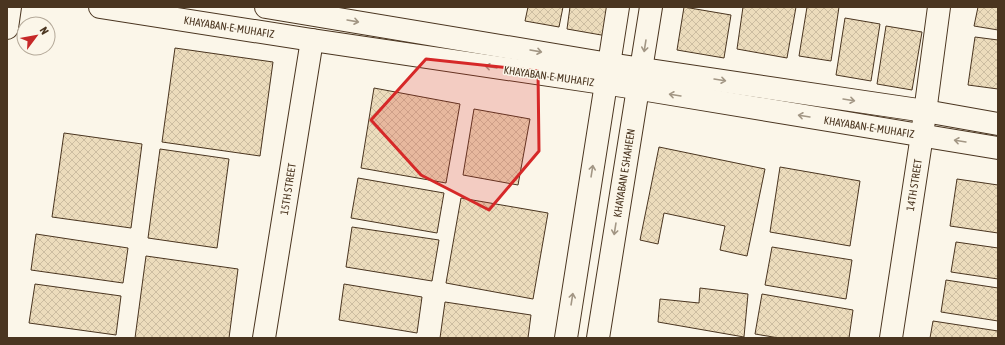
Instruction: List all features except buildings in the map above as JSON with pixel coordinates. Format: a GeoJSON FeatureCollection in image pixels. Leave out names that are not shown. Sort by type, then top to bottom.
{"type":"FeatureCollection","features":[{"type":"Feature","properties":{"kind":"street"},"geometry":{"type":"LineString","coordinates":[[7,28],[10,7]]}},
{"type":"Feature","properties":{"kind":"street","name":"KHAYABAN-E-MUHAFIZ"},"geometry":{"type":"LineString","coordinates":[[100,7],[155,11],[312,40],[639,79],[922,135],[998,148]]}},
{"type":"Feature","properties":{"kind":"street","name":"KHAYABAN-E-MUHAFIZ"},"geometry":{"type":"LineString","coordinates":[[266,7],[315,11],[607,74]]}},
{"type":"Feature","properties":{"kind":"street"},"geometry":{"type":"LineString","coordinates":[[566,338],[618,7]]}},
{"type":"Feature","properties":{"kind":"street","name":"KHAYABAN E SHAHEEN"},"geometry":{"type":"LineString","coordinates":[[598,338],[651,7]]}},
{"type":"Feature","properties":{"kind":"street","name":"14TH STREET"},"geometry":{"type":"LineString","coordinates":[[891,338],[922,135],[939,7]]}},
{"type":"Feature","properties":{"kind":"street","name":"15TH STREET"},"geometry":{"type":"LineString","coordinates":[[264,338],[312,40]]}},
{"type":"Feature","properties":{"kind":"street","name":"KHAYABAN-E-MUHAFIZ"},"geometry":{"type":"LineString","coordinates":[[639,79],[925,111],[998,124]]}},
{"type":"Feature","properties":{"kind":"highlighted area"},"geometry":{"type":"Polygon","coordinates":[[[426,59],[538,71],[539,151],[489,210],[421,175],[371,120],[426,59]]]}}]}
